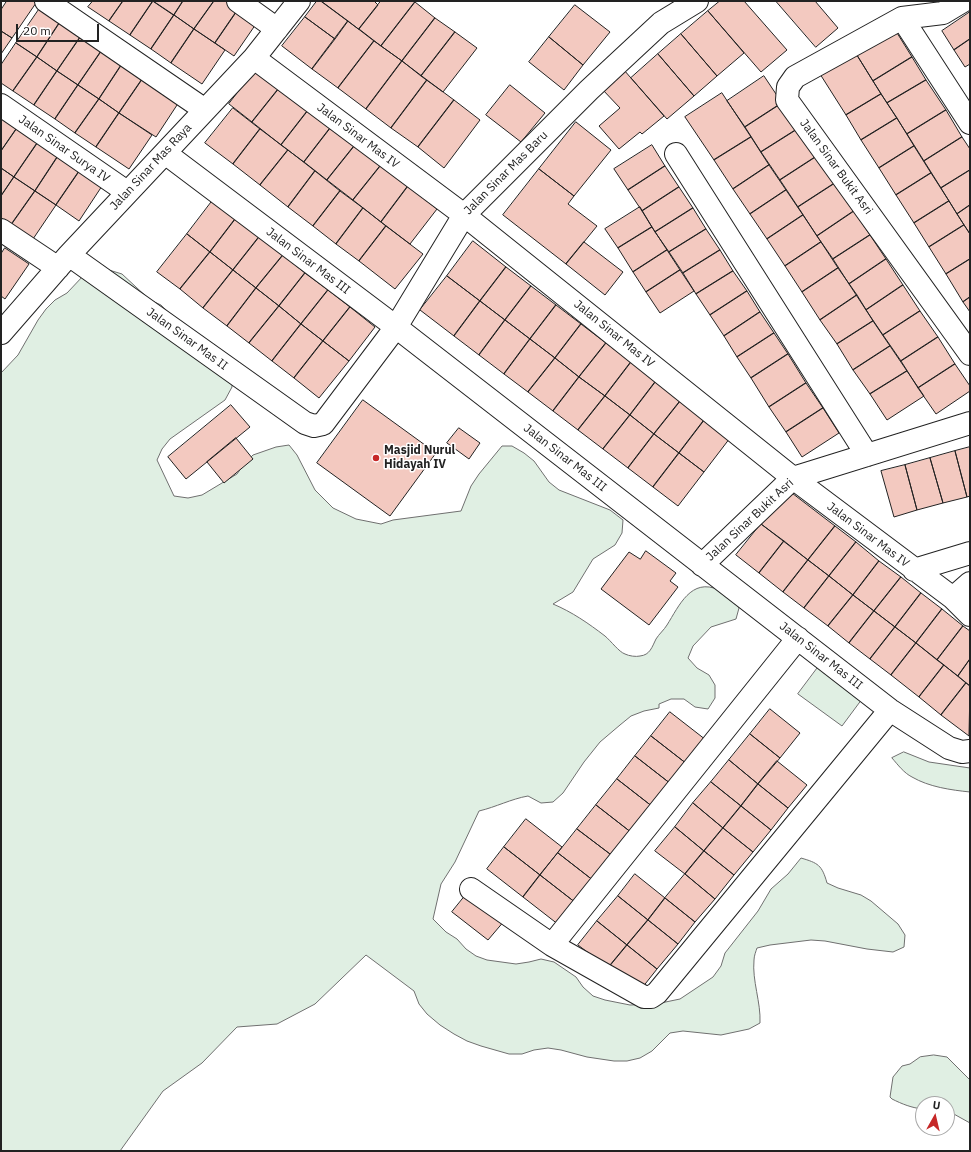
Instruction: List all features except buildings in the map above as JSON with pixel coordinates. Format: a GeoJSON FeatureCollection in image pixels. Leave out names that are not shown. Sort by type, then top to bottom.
{"type":"FeatureCollection","features":[{"type":"Feature","properties":{"kind":"street"},"geometry":{"type":"LineString","coordinates":[[46,1],[205,110]]}},
{"type":"Feature","properties":{"kind":"street"},"geometry":{"type":"LineString","coordinates":[[238,1],[277,29]]}},
{"type":"Feature","properties":{"kind":"street","name":"Jalan Sinar Mas Raya"},"geometry":{"type":"LineString","coordinates":[[1,333],[127,192],[254,58],[299,1]]}},
{"type":"Feature","properties":{"kind":"street","name":"Jalan Sinar Mas Baru"},"geometry":{"type":"LineString","coordinates":[[305,423],[314,426],[323,424],[396,327],[464,215],[589,90],[661,23],[697,1]]}},
{"type":"Feature","properties":{"kind":"street","name":"Jalan Sinar Bukit Asri"},"geometry":{"type":"LineString","coordinates":[[963,1],[943,13],[902,18],[795,77],[788,87],[787,100],[970,354]]}},
{"type":"Feature","properties":{"kind":"street"},"geometry":{"type":"LineString","coordinates":[[902,18],[970,123]]}},
{"type":"Feature","properties":{"kind":"street","name":"Jalan Sinar Mas IV"},"geometry":{"type":"LineString","coordinates":[[254,58],[464,215],[793,478],[953,598],[970,615]]}},
{"type":"Feature","properties":{"kind":"street","name":"Jalan Sinar Surya IV"},"geometry":{"type":"LineString","coordinates":[[1,105],[127,192]]}},
{"type":"Feature","properties":{"kind":"street","name":"Jalan Sinar Mas III"},"geometry":{"type":"LineString","coordinates":[[165,153],[396,327],[890,710],[949,748],[962,752],[970,751]]}},
{"type":"Feature","properties":{"kind":"street"},"geometry":{"type":"LineString","coordinates":[[676,154],[867,455]]}},
{"type":"Feature","properties":{"kind":"street","name":"Jalan Sinar Mas II"},"geometry":{"type":"LineString","coordinates":[[1,230],[64,261],[305,423]]}},
{"type":"Feature","properties":{"kind":"street","name":"Jalan Sinar Bukit Asri"},"geometry":{"type":"LineString","coordinates":[[702,565],[793,478],[970,423]]}},
{"type":"Feature","properties":{"kind":"street"},"geometry":{"type":"LineString","coordinates":[[914,570],[970,553]]}},
{"type":"Feature","properties":{"kind":"street"},"geometry":{"type":"LineString","coordinates":[[953,598],[970,583]]}},
{"type":"Feature","properties":{"kind":"street"},"geometry":{"type":"LineString","coordinates":[[552,945],[798,638]]}},
{"type":"Feature","properties":{"kind":"street"},"geometry":{"type":"LineString","coordinates":[[471,889],[552,945],[644,997],[651,997],[657,993],[890,710]]}},
{"type":"Feature","properties":{"kind":"green space"},"geometry":{"type":"Polygon","coordinates":[[[109,270],[122,274],[150,300],[161,305],[232,375],[232,387],[225,400],[170,439],[162,449],[157,460],[174,496],[188,498],[202,495],[237,474],[253,455],[276,447],[289,445],[297,455],[315,490],[333,508],[356,519],[381,524],[393,520],[461,511],[471,486],[479,474],[502,446],[512,446],[534,461],[549,482],[559,490],[610,510],[623,520],[622,533],[615,545],[593,559],[573,592],[553,604],[573,614],[605,636],[623,653],[637,656],[646,654],[652,648],[656,639],[666,627],[681,602],[693,590],[701,587],[709,587],[719,590],[731,597],[739,608],[736,619],[711,627],[693,646],[688,658],[697,668],[709,675],[715,685],[715,698],[708,709],[695,707],[684,699],[671,699],[659,704],[659,708],[644,711],[631,716],[600,742],[584,762],[563,793],[553,802],[541,803],[528,796],[479,811],[455,862],[441,884],[433,919],[446,932],[457,939],[466,949],[476,956],[487,960],[516,964],[541,959],[554,962],[576,977],[583,987],[593,996],[605,1000],[630,1005],[656,1004],[680,999],[713,977],[721,966],[725,953],[758,911],[771,889],[788,874],[801,858],[812,861],[821,868],[827,883],[861,895],[871,901],[898,924],[905,935],[904,947],[893,952],[811,940],[757,948],[754,957],[754,968],[760,1023],[749,1029],[721,1035],[683,1031],[670,1033],[652,1051],[640,1058],[627,1061],[614,1061],[587,1057],[548,1048],[522,1054],[509,1054],[467,1041],[440,1025],[427,1014],[419,1004],[414,991],[366,955],[315,1004],[277,1024],[237,1027],[202,1063],[163,1091],[120,1151],[1,1151],[1,373],[18,355],[38,320],[55,300],[67,293],[84,275],[109,270]]]}},
{"type":"Feature","properties":{"kind":"green space"},"geometry":{"type":"Polygon","coordinates":[[[822,662],[865,695],[842,726],[798,694],[822,662]]]}},
{"type":"Feature","properties":{"kind":"green space"},"geometry":{"type":"Polygon","coordinates":[[[904,752],[929,762],[970,768],[970,792],[933,786],[909,775],[901,769],[892,758],[904,752]]]}},
{"type":"Feature","properties":{"kind":"green space"},"geometry":{"type":"Polygon","coordinates":[[[934,1055],[947,1057],[970,1080],[970,1123],[955,1115],[955,1096],[915,1096],[915,1108],[907,1106],[890,1097],[893,1077],[902,1066],[910,1064],[920,1057],[934,1055]]]}},
{"type":"Feature","properties":{"kind":"place","name":"Masjid Nurul Hidayah IV"},"geometry":{"type":"Point","coordinates":[376,458]}}]}
